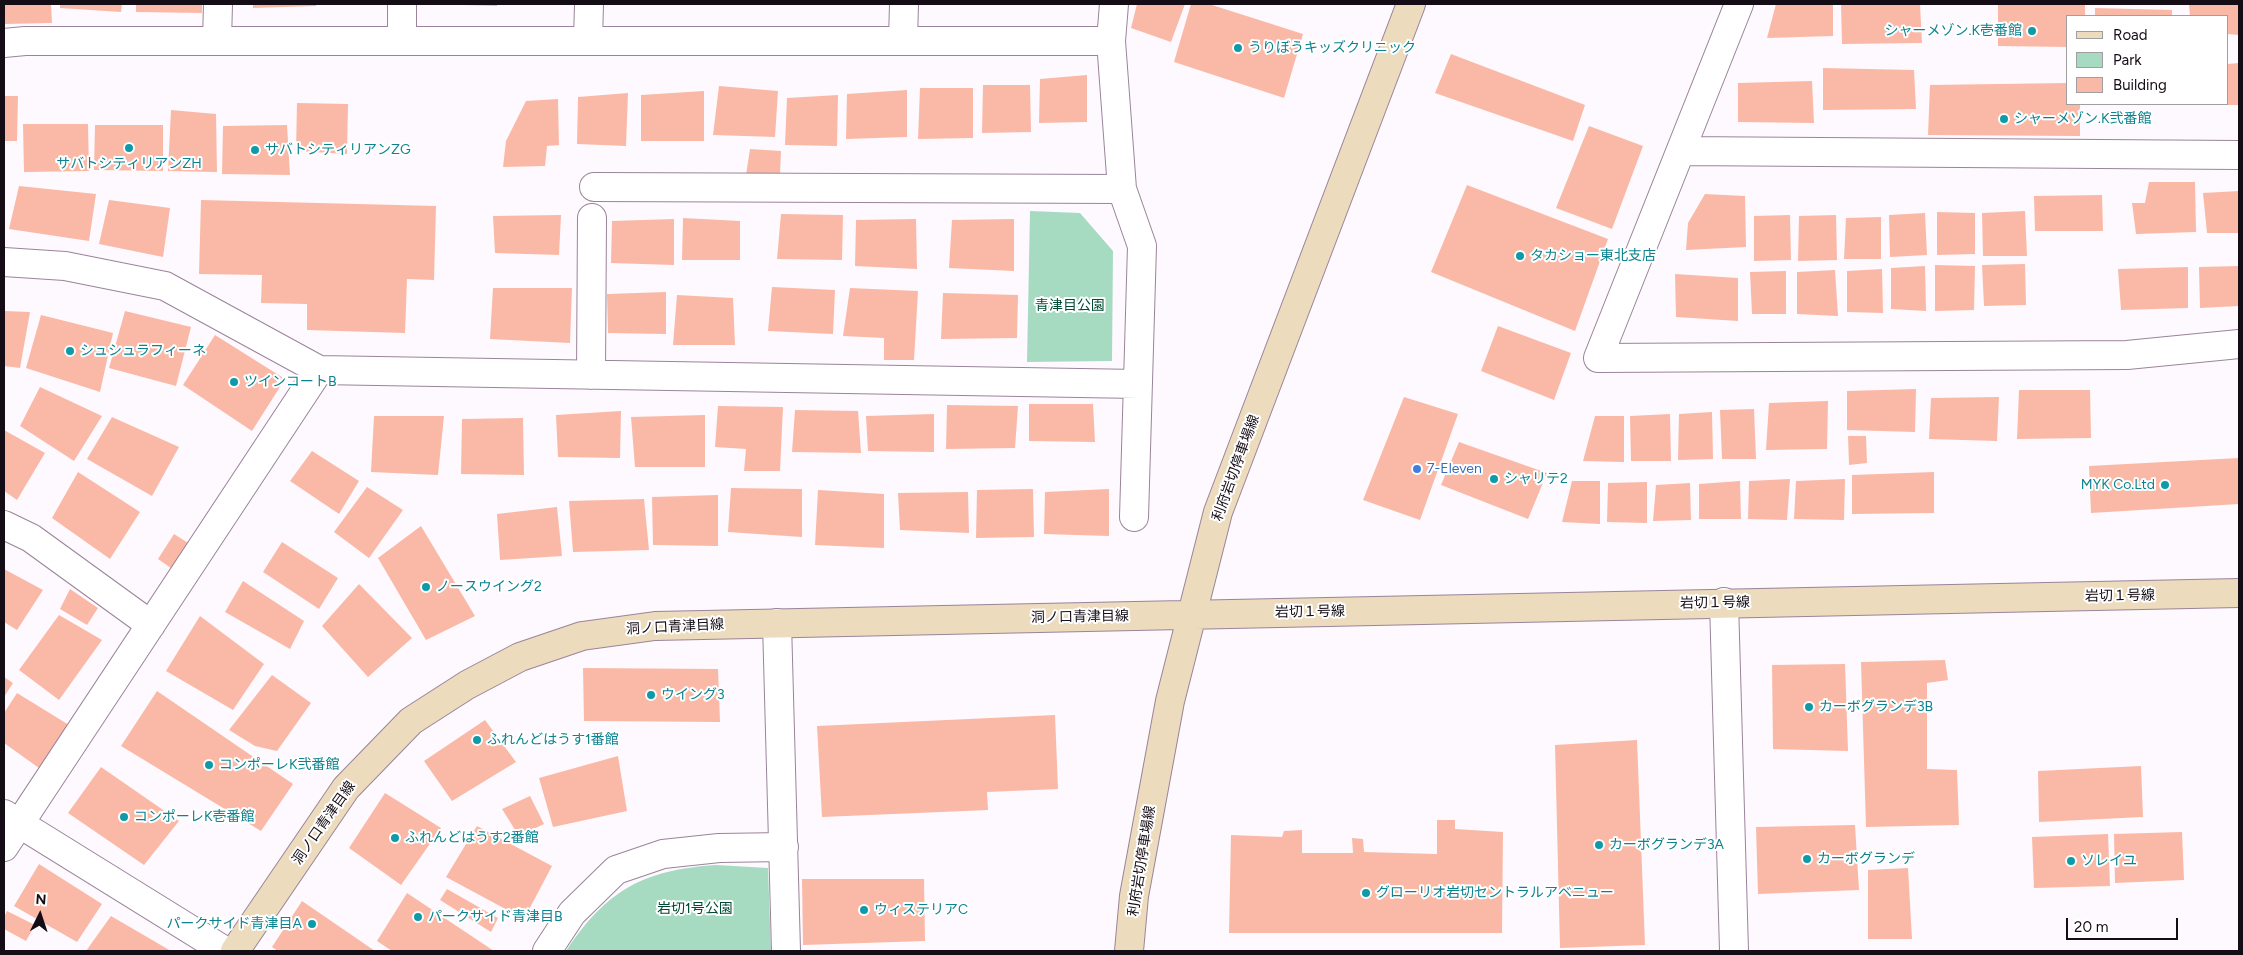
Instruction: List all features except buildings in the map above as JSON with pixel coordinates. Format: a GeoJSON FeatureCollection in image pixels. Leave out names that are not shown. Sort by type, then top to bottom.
{"type":"FeatureCollection","features":[{"type":"Feature","properties":{"kind":"street"},"geometry":{"type":"LineString","coordinates":[[217,41],[218,4]]}},
{"type":"Feature","properties":{"kind":"street"},"geometry":{"type":"LineString","coordinates":[[402,4],[402,41]]}},
{"type":"Feature","properties":{"kind":"street"},"geometry":{"type":"LineString","coordinates":[[588,4],[588,41]]}},
{"type":"Feature","properties":{"kind":"street"},"geometry":{"type":"LineString","coordinates":[[903,41],[904,4]]}},
{"type":"Feature","properties":{"kind":"street"},"geometry":{"type":"LineString","coordinates":[[1114,4],[1111,41],[1122,189],[1142,246],[1134,517]]}},
{"type":"Feature","properties":{"kind":"street","name":"利府岩切停車場線"},"geometry":{"type":"LineString","coordinates":[[1130,951],[1138,876],[1170,701],[1190,616],[1218,512],[1411,4]]}},
{"type":"Feature","properties":{"kind":"street"},"geometry":{"type":"LineString","coordinates":[[1740,4],[1598,358],[2126,355],[2239,344]]}},
{"type":"Feature","properties":{"kind":"street"},"geometry":{"type":"LineString","coordinates":[[4,43],[25,41],[1111,41]]}},
{"type":"Feature","properties":{"kind":"street"},"geometry":{"type":"LineString","coordinates":[[1681,151],[2239,155]]}},
{"type":"Feature","properties":{"kind":"street"},"geometry":{"type":"LineString","coordinates":[[594,186],[1122,189]]}},
{"type":"Feature","properties":{"kind":"street"},"geometry":{"type":"LineString","coordinates":[[591,375],[592,218]]}},
{"type":"Feature","properties":{"kind":"street"},"geometry":{"type":"LineString","coordinates":[[4,262],[65,266],[165,286],[319,370],[1138,384]]}},
{"type":"Feature","properties":{"kind":"street"},"geometry":{"type":"LineString","coordinates":[[4,847],[11,819],[151,625],[319,370]]}},
{"type":"Feature","properties":{"kind":"street"},"geometry":{"type":"LineString","coordinates":[[4,525],[31,538],[151,625]]}},
{"type":"Feature","properties":{"kind":"street","name":"岩切１号線"},"geometry":{"type":"LineString","coordinates":[[1190,616],[1724,602],[2239,593]]}},
{"type":"Feature","properties":{"kind":"street"},"geometry":{"type":"LineString","coordinates":[[1724,602],[1734,951]]}},
{"type":"Feature","properties":{"kind":"street","name":"洞ノ口青津目線"},"geometry":{"type":"LineString","coordinates":[[235,951],[346,788],[411,721],[467,685],[520,656],[582,636],[656,626],[1190,616]]}},
{"type":"Feature","properties":{"kind":"street"},"geometry":{"type":"LineString","coordinates":[[778,623],[786,951]]}},
{"type":"Feature","properties":{"kind":"street"},"geometry":{"type":"LineString","coordinates":[[11,819],[225,951]]}},
{"type":"Feature","properties":{"kind":"street"},"geometry":{"type":"LineString","coordinates":[[547,951],[572,914],[616,870],[662,854],[719,848],[784,847]]}},
{"type":"Feature","properties":{"kind":"green space","name":"青津目公園"},"geometry":{"type":"Polygon","coordinates":[[[1030,211],[1080,213],[1113,251],[1112,361],[1027,362],[1030,211]]]}},
{"type":"Feature","properties":{"kind":"green space","name":"岩切1号公園"},"geometry":{"type":"Polygon","coordinates":[[[716,865],[768,868],[771,951],[566,951],[596,913],[612,898],[629,887],[647,878],[668,872],[716,865]]]}},
{"type":"Feature","properties":{"kind":"place","name":"シャーメゾン.K壱番館"},"geometry":{"type":"Point","coordinates":[2032,31]}},
{"type":"Feature","properties":{"kind":"place","name":"うりぼうキッズクリニック"},"geometry":{"type":"Point","coordinates":[1238,48]}},
{"type":"Feature","properties":{"kind":"place","name":"シャーメゾン.K弐番館"},"geometry":{"type":"Point","coordinates":[2004,119]}},
{"type":"Feature","properties":{"kind":"place","name":"サバトシティリアンZH"},"geometry":{"type":"Point","coordinates":[129,148]}},
{"type":"Feature","properties":{"kind":"place","name":"サバトシティリアンZG"},"geometry":{"type":"Point","coordinates":[255,150]}},
{"type":"Feature","properties":{"kind":"place","name":"タカショー東北支店"},"geometry":{"type":"Point","coordinates":[1520,256]}},
{"type":"Feature","properties":{"kind":"place","name":"シュシュラフィーネ"},"geometry":{"type":"Point","coordinates":[70,351]}},
{"type":"Feature","properties":{"kind":"place","name":"ツインコートB"},"geometry":{"type":"Point","coordinates":[234,382]}},
{"type":"Feature","properties":{"kind":"place","name":"7-Eleven"},"geometry":{"type":"Point","coordinates":[1417,469]}},
{"type":"Feature","properties":{"kind":"place","name":"シャリテ2"},"geometry":{"type":"Point","coordinates":[1494,479]}},
{"type":"Feature","properties":{"kind":"place","name":"MYK Co.Ltd"},"geometry":{"type":"Point","coordinates":[2165,485]}},
{"type":"Feature","properties":{"kind":"place","name":"ノースウイング2"},"geometry":{"type":"Point","coordinates":[426,587]}},
{"type":"Feature","properties":{"kind":"place","name":"ウイング3"},"geometry":{"type":"Point","coordinates":[651,695]}},
{"type":"Feature","properties":{"kind":"place","name":"カーボグランデ3B"},"geometry":{"type":"Point","coordinates":[1809,707]}},
{"type":"Feature","properties":{"kind":"place","name":"ふれんどはうす1番館"},"geometry":{"type":"Point","coordinates":[477,740]}},
{"type":"Feature","properties":{"kind":"place","name":"コンポーレK弐番館"},"geometry":{"type":"Point","coordinates":[209,765]}},
{"type":"Feature","properties":{"kind":"place","name":"コンポーレK壱番館"},"geometry":{"type":"Point","coordinates":[124,817]}},
{"type":"Feature","properties":{"kind":"place","name":"ふれんどはうす2番館"},"geometry":{"type":"Point","coordinates":[395,838]}},
{"type":"Feature","properties":{"kind":"place","name":"カーボグランデ3A"},"geometry":{"type":"Point","coordinates":[1599,845]}},
{"type":"Feature","properties":{"kind":"place","name":"カーボグランデ"},"geometry":{"type":"Point","coordinates":[1807,859]}},
{"type":"Feature","properties":{"kind":"place","name":"ソレイユ"},"geometry":{"type":"Point","coordinates":[2071,861]}},
{"type":"Feature","properties":{"kind":"place","name":"グローリオ岩切セントラルアベニュー"},"geometry":{"type":"Point","coordinates":[1366,893]}},
{"type":"Feature","properties":{"kind":"place","name":"ウィステリアC"},"geometry":{"type":"Point","coordinates":[864,910]}},
{"type":"Feature","properties":{"kind":"place","name":"パークサイド青津目B"},"geometry":{"type":"Point","coordinates":[418,917]}},
{"type":"Feature","properties":{"kind":"place","name":"パークサイド青津目A"},"geometry":{"type":"Point","coordinates":[312,924]}}]}
